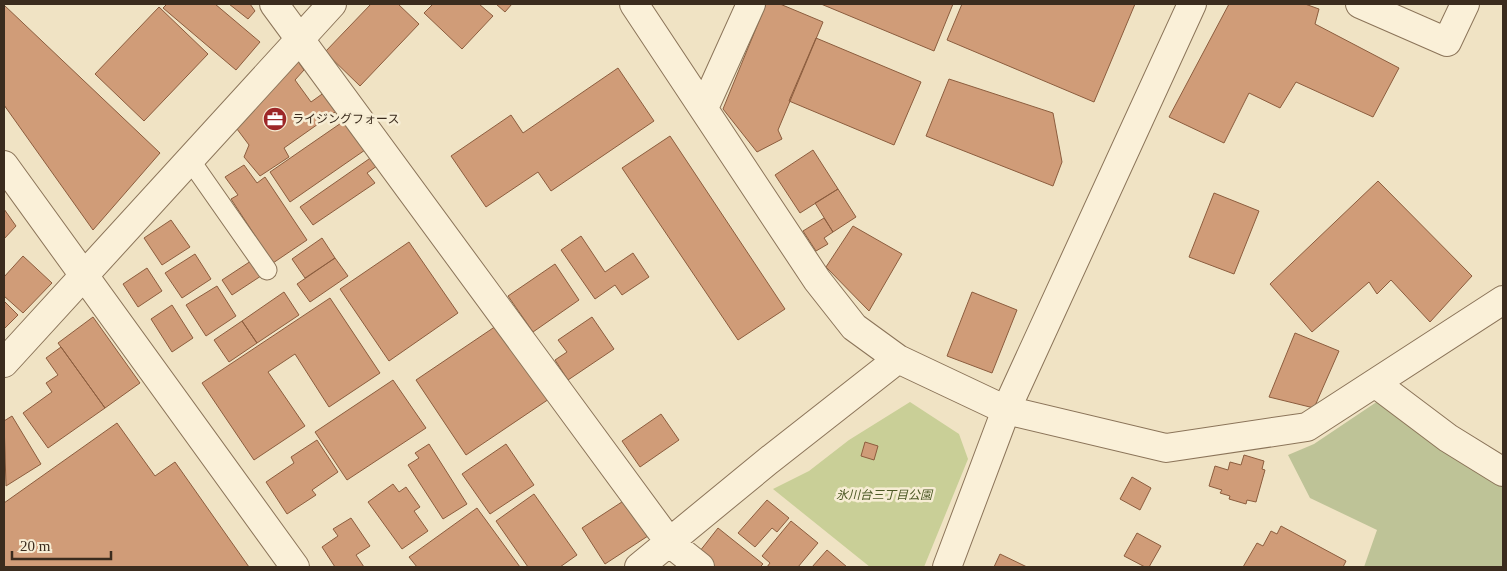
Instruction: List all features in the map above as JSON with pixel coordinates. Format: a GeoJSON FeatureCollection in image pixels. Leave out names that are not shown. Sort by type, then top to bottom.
{"type":"FeatureCollection","features":[{"type":"Feature","properties":{"kind":"street"},"geometry":{"type":"LineString","coordinates":[[274,4],[670,543],[700,567]]}},
{"type":"Feature","properties":{"kind":"street"},"geometry":{"type":"LineString","coordinates":[[4,363],[332,4]]}},
{"type":"Feature","properties":{"kind":"street"},"geometry":{"type":"LineString","coordinates":[[634,4],[816,280],[854,327],[898,359],[1006,410],[1166,448],[1307,427],[1503,300]]}},
{"type":"Feature","properties":{"kind":"street"},"geometry":{"type":"LineString","coordinates":[[704,108],[751,4]]}},
{"type":"Feature","properties":{"kind":"street"},"geometry":{"type":"LineString","coordinates":[[947,567],[1006,410],[1192,4]]}},
{"type":"Feature","properties":{"kind":"street"},"geometry":{"type":"LineString","coordinates":[[1360,4],[1447,42],[1465,4]]}},
{"type":"Feature","properties":{"kind":"street"},"geometry":{"type":"LineString","coordinates":[[4,165],[295,567]]}},
{"type":"Feature","properties":{"kind":"street"},"geometry":{"type":"LineString","coordinates":[[639,567],[768,461],[898,359]]}},
{"type":"Feature","properties":{"kind":"street"},"geometry":{"type":"LineString","coordinates":[[1375,383],[1448,438],[1503,472]]}},
{"type":"Feature","properties":{"kind":"lane"},"geometry":{"type":"LineString","coordinates":[[190,160],[267,270]]}},
{"type":"Feature","properties":{"kind":"green space"},"geometry":{"type":"Polygon","coordinates":[[[1381,399],[1503,480],[1503,567],[1364,567],[1377,530],[1310,498],[1288,455],[1314,444],[1381,399]]]}},
{"type":"Feature","properties":{"kind":"green space","name":"氷川台三丁目公園"},"geometry":{"type":"Polygon","coordinates":[[[910,402],[959,434],[968,459],[924,567],[870,567],[773,489],[809,471],[849,440],[910,402]]]}},
{"type":"Feature","properties":{"kind":"building"},"geometry":{"type":"Polygon","coordinates":[[[167,4],[215,4],[260,42],[236,70],[163,8],[167,4]]]}},
{"type":"Feature","properties":{"kind":"building"},"geometry":{"type":"Polygon","coordinates":[[[229,4],[250,4],[255,11],[248,19],[229,4]]]}},
{"type":"Feature","properties":{"kind":"building"},"geometry":{"type":"Polygon","coordinates":[[[371,4],[398,4],[419,24],[360,86],[325,52],[371,4]]]}},
{"type":"Feature","properties":{"kind":"building"},"geometry":{"type":"Polygon","coordinates":[[[433,4],[479,4],[493,16],[462,49],[424,13],[433,4]]]}},
{"type":"Feature","properties":{"kind":"building"},"geometry":{"type":"Polygon","coordinates":[[[496,4],[512,4],[505,12],[496,4]]]}},
{"type":"Feature","properties":{"kind":"building"},"geometry":{"type":"Polygon","coordinates":[[[766,4],[780,4],[823,22],[778,130],[782,139],[757,152],[723,109],[766,4]]]}},
{"type":"Feature","properties":{"kind":"building"},"geometry":{"type":"Polygon","coordinates":[[[821,4],[953,4],[934,51],[821,4]]]}},
{"type":"Feature","properties":{"kind":"building"},"geometry":{"type":"Polygon","coordinates":[[[962,4],[1135,4],[1094,102],[947,40],[962,4]]]}},
{"type":"Feature","properties":{"kind":"building"},"geometry":{"type":"Polygon","coordinates":[[[1229,4],[1305,4],[1319,9],[1315,24],[1399,68],[1373,117],[1296,82],[1280,108],[1249,93],[1224,143],[1169,117],[1229,4]]]}},
{"type":"Feature","properties":{"kind":"building"},"geometry":{"type":"Polygon","coordinates":[[[4,5],[160,153],[93,230],[4,105],[4,5]]]}},
{"type":"Feature","properties":{"kind":"building"},"geometry":{"type":"Polygon","coordinates":[[[159,7],[208,54],[144,121],[95,74],[159,7]]]}},
{"type":"Feature","properties":{"kind":"building"},"geometry":{"type":"Polygon","coordinates":[[[816,38],[921,82],[894,145],[789,101],[816,38]]]}},
{"type":"Feature","properties":{"kind":"building"},"geometry":{"type":"Polygon","coordinates":[[[297,60],[304,70],[295,80],[311,102],[325,92],[338,110],[284,148],[289,157],[260,176],[244,157],[249,145],[237,129],[297,60]]]}},
{"type":"Feature","properties":{"kind":"building"},"geometry":{"type":"Polygon","coordinates":[[[618,68],[654,121],[551,191],[538,172],[486,207],[451,156],[511,115],[523,133],[618,68]]]}},
{"type":"Feature","properties":{"kind":"building"},"geometry":{"type":"Polygon","coordinates":[[[949,79],[1053,113],[1062,162],[1053,186],[926,136],[949,79]]]}},
{"type":"Feature","properties":{"kind":"building"},"geometry":{"type":"Polygon","coordinates":[[[344,121],[365,150],[290,202],[270,172],[344,121]]]}},
{"type":"Feature","properties":{"kind":"building"},"geometry":{"type":"Polygon","coordinates":[[[670,136],[785,309],[738,340],[622,168],[670,136]]]}},
{"type":"Feature","properties":{"kind":"building"},"geometry":{"type":"Polygon","coordinates":[[[813,150],[838,189],[800,213],[775,175],[813,150]]]}},
{"type":"Feature","properties":{"kind":"building"},"geometry":{"type":"Polygon","coordinates":[[[379,152],[384,161],[367,173],[375,183],[313,225],[300,207],[379,152]]]}},
{"type":"Feature","properties":{"kind":"building"},"geometry":{"type":"Polygon","coordinates":[[[244,165],[257,183],[265,177],[307,240],[273,263],[231,199],[238,195],[225,177],[244,165]]]}},
{"type":"Feature","properties":{"kind":"building"},"geometry":{"type":"Polygon","coordinates":[[[1378,181],[1472,276],[1430,322],[1391,280],[1377,294],[1369,282],[1312,332],[1270,284],[1378,181]]]}},
{"type":"Feature","properties":{"kind":"building"},"geometry":{"type":"Polygon","coordinates":[[[838,189],[856,217],[833,232],[815,203],[838,189]]]}},
{"type":"Feature","properties":{"kind":"building"},"geometry":{"type":"Polygon","coordinates":[[[1214,193],[1259,211],[1234,274],[1189,257],[1214,193]]]}},
{"type":"Feature","properties":{"kind":"building"},"geometry":{"type":"Polygon","coordinates":[[[4,209],[16,226],[4,239],[4,209]]]}},
{"type":"Feature","properties":{"kind":"building"},"geometry":{"type":"Polygon","coordinates":[[[824,218],[833,232],[824,238],[828,244],[816,251],[803,231],[824,218]]]}},
{"type":"Feature","properties":{"kind":"building"},"geometry":{"type":"Polygon","coordinates":[[[171,220],[190,247],[162,265],[144,238],[171,220]]]}},
{"type":"Feature","properties":{"kind":"building"},"geometry":{"type":"Polygon","coordinates":[[[853,226],[902,254],[869,311],[826,267],[853,226]]]}},
{"type":"Feature","properties":{"kind":"building"},"geometry":{"type":"Polygon","coordinates":[[[581,236],[605,272],[633,253],[649,277],[622,295],[615,285],[595,299],[561,250],[581,236]]]}},
{"type":"Feature","properties":{"kind":"building"},"geometry":{"type":"Polygon","coordinates":[[[322,238],[335,258],[305,278],[292,259],[322,238]]]}},
{"type":"Feature","properties":{"kind":"building"},"geometry":{"type":"Polygon","coordinates":[[[409,242],[458,313],[389,361],[340,289],[409,242]]]}},
{"type":"Feature","properties":{"kind":"building"},"geometry":{"type":"Polygon","coordinates":[[[195,254],[211,279],[182,298],[165,273],[195,254]]]}},
{"type":"Feature","properties":{"kind":"building"},"geometry":{"type":"Polygon","coordinates":[[[23,256],[52,283],[23,313],[4,296],[4,277],[23,256]]]}},
{"type":"Feature","properties":{"kind":"building"},"geometry":{"type":"Polygon","coordinates":[[[335,258],[348,276],[310,302],[297,284],[335,258]]]}},
{"type":"Feature","properties":{"kind":"building"},"geometry":{"type":"Polygon","coordinates":[[[254,259],[264,274],[232,295],[222,280],[254,259]]]}},
{"type":"Feature","properties":{"kind":"building"},"geometry":{"type":"Polygon","coordinates":[[[555,264],[579,300],[533,332],[508,296],[555,264]]]}},
{"type":"Feature","properties":{"kind":"building"},"geometry":{"type":"Polygon","coordinates":[[[147,268],[162,291],[138,307],[123,284],[147,268]]]}},
{"type":"Feature","properties":{"kind":"building"},"geometry":{"type":"Polygon","coordinates":[[[217,286],[236,316],[206,336],[186,305],[217,286]]]}},
{"type":"Feature","properties":{"kind":"building"},"geometry":{"type":"Polygon","coordinates":[[[284,292],[299,315],[257,343],[242,321],[284,292]]]}},
{"type":"Feature","properties":{"kind":"building"},"geometry":{"type":"Polygon","coordinates":[[[972,292],[1017,310],[992,373],[947,356],[972,292]]]}},
{"type":"Feature","properties":{"kind":"building"},"geometry":{"type":"Polygon","coordinates":[[[330,298],[380,373],[329,407],[295,354],[268,372],[305,426],[254,460],[202,383],[330,298]]]}},
{"type":"Feature","properties":{"kind":"building"},"geometry":{"type":"Polygon","coordinates":[[[4,301],[18,315],[4,329],[4,301]]]}},
{"type":"Feature","properties":{"kind":"building"},"geometry":{"type":"Polygon","coordinates":[[[172,305],[193,338],[172,352],[151,319],[172,305]]]}},
{"type":"Feature","properties":{"kind":"building"},"geometry":{"type":"Polygon","coordinates":[[[93,317],[140,383],[105,408],[58,343],[93,317]]]}},
{"type":"Feature","properties":{"kind":"building"},"geometry":{"type":"Polygon","coordinates":[[[592,317],[614,349],[568,380],[555,360],[567,352],[558,340],[592,317]]]}},
{"type":"Feature","properties":{"kind":"building"},"geometry":{"type":"Polygon","coordinates":[[[242,321],[257,343],[229,362],[214,340],[242,321]]]}},
{"type":"Feature","properties":{"kind":"building"},"geometry":{"type":"Polygon","coordinates":[[[499,324],[549,399],[466,455],[416,380],[499,324]]]}},
{"type":"Feature","properties":{"kind":"building"},"geometry":{"type":"Polygon","coordinates":[[[1295,333],[1339,351],[1314,408],[1269,397],[1295,333]]]}},
{"type":"Feature","properties":{"kind":"building"},"geometry":{"type":"Polygon","coordinates":[[[61,347],[105,408],[48,448],[23,413],[52,392],[46,383],[58,375],[46,358],[61,347]]]}},
{"type":"Feature","properties":{"kind":"building"},"geometry":{"type":"Polygon","coordinates":[[[393,380],[426,428],[347,480],[315,432],[393,380]]]}},
{"type":"Feature","properties":{"kind":"building"},"geometry":{"type":"Polygon","coordinates":[[[661,414],[679,440],[640,467],[622,441],[661,414]]]}},
{"type":"Feature","properties":{"kind":"building"},"geometry":{"type":"Polygon","coordinates":[[[12,416],[41,464],[6,486],[4,421],[12,416]]]}},
{"type":"Feature","properties":{"kind":"building"},"geometry":{"type":"Polygon","coordinates":[[[117,423],[155,476],[175,462],[249,567],[4,567],[4,503],[117,423]]]}},
{"type":"Feature","properties":{"kind":"building"},"geometry":{"type":"Polygon","coordinates":[[[317,440],[338,472],[312,490],[316,495],[287,514],[266,482],[294,463],[291,457],[317,440]]]}},
{"type":"Feature","properties":{"kind":"building"},"geometry":{"type":"Polygon","coordinates":[[[865,442],[878,446],[874,460],[861,456],[865,442]]]}},
{"type":"Feature","properties":{"kind":"building"},"geometry":{"type":"Polygon","coordinates":[[[429,444],[467,504],[443,519],[408,465],[419,458],[415,453],[429,444]]]}},
{"type":"Feature","properties":{"kind":"building"},"geometry":{"type":"Polygon","coordinates":[[[506,444],[534,485],[490,514],[462,474],[506,444]]]}},
{"type":"Feature","properties":{"kind":"building"},"geometry":{"type":"Polygon","coordinates":[[[1244,455],[1264,461],[1262,469],[1265,470],[1256,502],[1247,500],[1246,504],[1229,499],[1230,496],[1220,493],[1222,490],[1209,486],[1215,466],[1228,470],[1230,462],[1241,465],[1244,455]]]}},
{"type":"Feature","properties":{"kind":"building"},"geometry":{"type":"Polygon","coordinates":[[[1132,477],[1151,488],[1140,510],[1120,499],[1132,477]]]}},
{"type":"Feature","properties":{"kind":"building"},"geometry":{"type":"Polygon","coordinates":[[[393,484],[399,492],[406,487],[420,507],[414,511],[428,531],[402,549],[368,502],[393,484]]]}},
{"type":"Feature","properties":{"kind":"building"},"geometry":{"type":"Polygon","coordinates":[[[534,494],[577,555],[560,567],[528,567],[496,521],[534,494]]]}},
{"type":"Feature","properties":{"kind":"building"},"geometry":{"type":"Polygon","coordinates":[[[628,498],[651,534],[605,564],[582,528],[628,498]]]}},
{"type":"Feature","properties":{"kind":"building"},"geometry":{"type":"Polygon","coordinates":[[[767,500],[789,518],[777,532],[772,528],[755,547],[738,533],[767,500]]]}},
{"type":"Feature","properties":{"kind":"building"},"geometry":{"type":"Polygon","coordinates":[[[477,508],[520,567],[417,567],[409,557],[477,508]]]}},
{"type":"Feature","properties":{"kind":"building"},"geometry":{"type":"Polygon","coordinates":[[[351,518],[370,546],[356,555],[364,567],[335,567],[322,547],[338,536],[333,529],[351,518]]]}},
{"type":"Feature","properties":{"kind":"building"},"geometry":{"type":"Polygon","coordinates":[[[791,521],[818,543],[798,567],[767,567],[770,563],[762,556],[791,521]]]}},
{"type":"Feature","properties":{"kind":"building"},"geometry":{"type":"Polygon","coordinates":[[[1281,526],[1346,561],[1343,567],[1243,567],[1257,543],[1263,546],[1271,531],[1277,534],[1281,526]]]}},
{"type":"Feature","properties":{"kind":"building"},"geometry":{"type":"Polygon","coordinates":[[[718,528],[763,564],[760,567],[711,567],[696,556],[718,528]]]}},
{"type":"Feature","properties":{"kind":"building"},"geometry":{"type":"Polygon","coordinates":[[[1137,533],[1161,546],[1149,567],[1145,567],[1124,556],[1137,533]]]}},
{"type":"Feature","properties":{"kind":"building"},"geometry":{"type":"Polygon","coordinates":[[[827,550],[847,567],[812,567],[827,550]]]}},
{"type":"Feature","properties":{"kind":"building"},"geometry":{"type":"Polygon","coordinates":[[[1000,554],[1027,567],[994,567],[1000,554]]]}},
{"type":"Feature","properties":{"kind":"place","name":"ライジングフォース"},"geometry":{"type":"Point","coordinates":[275,119]}}]}
